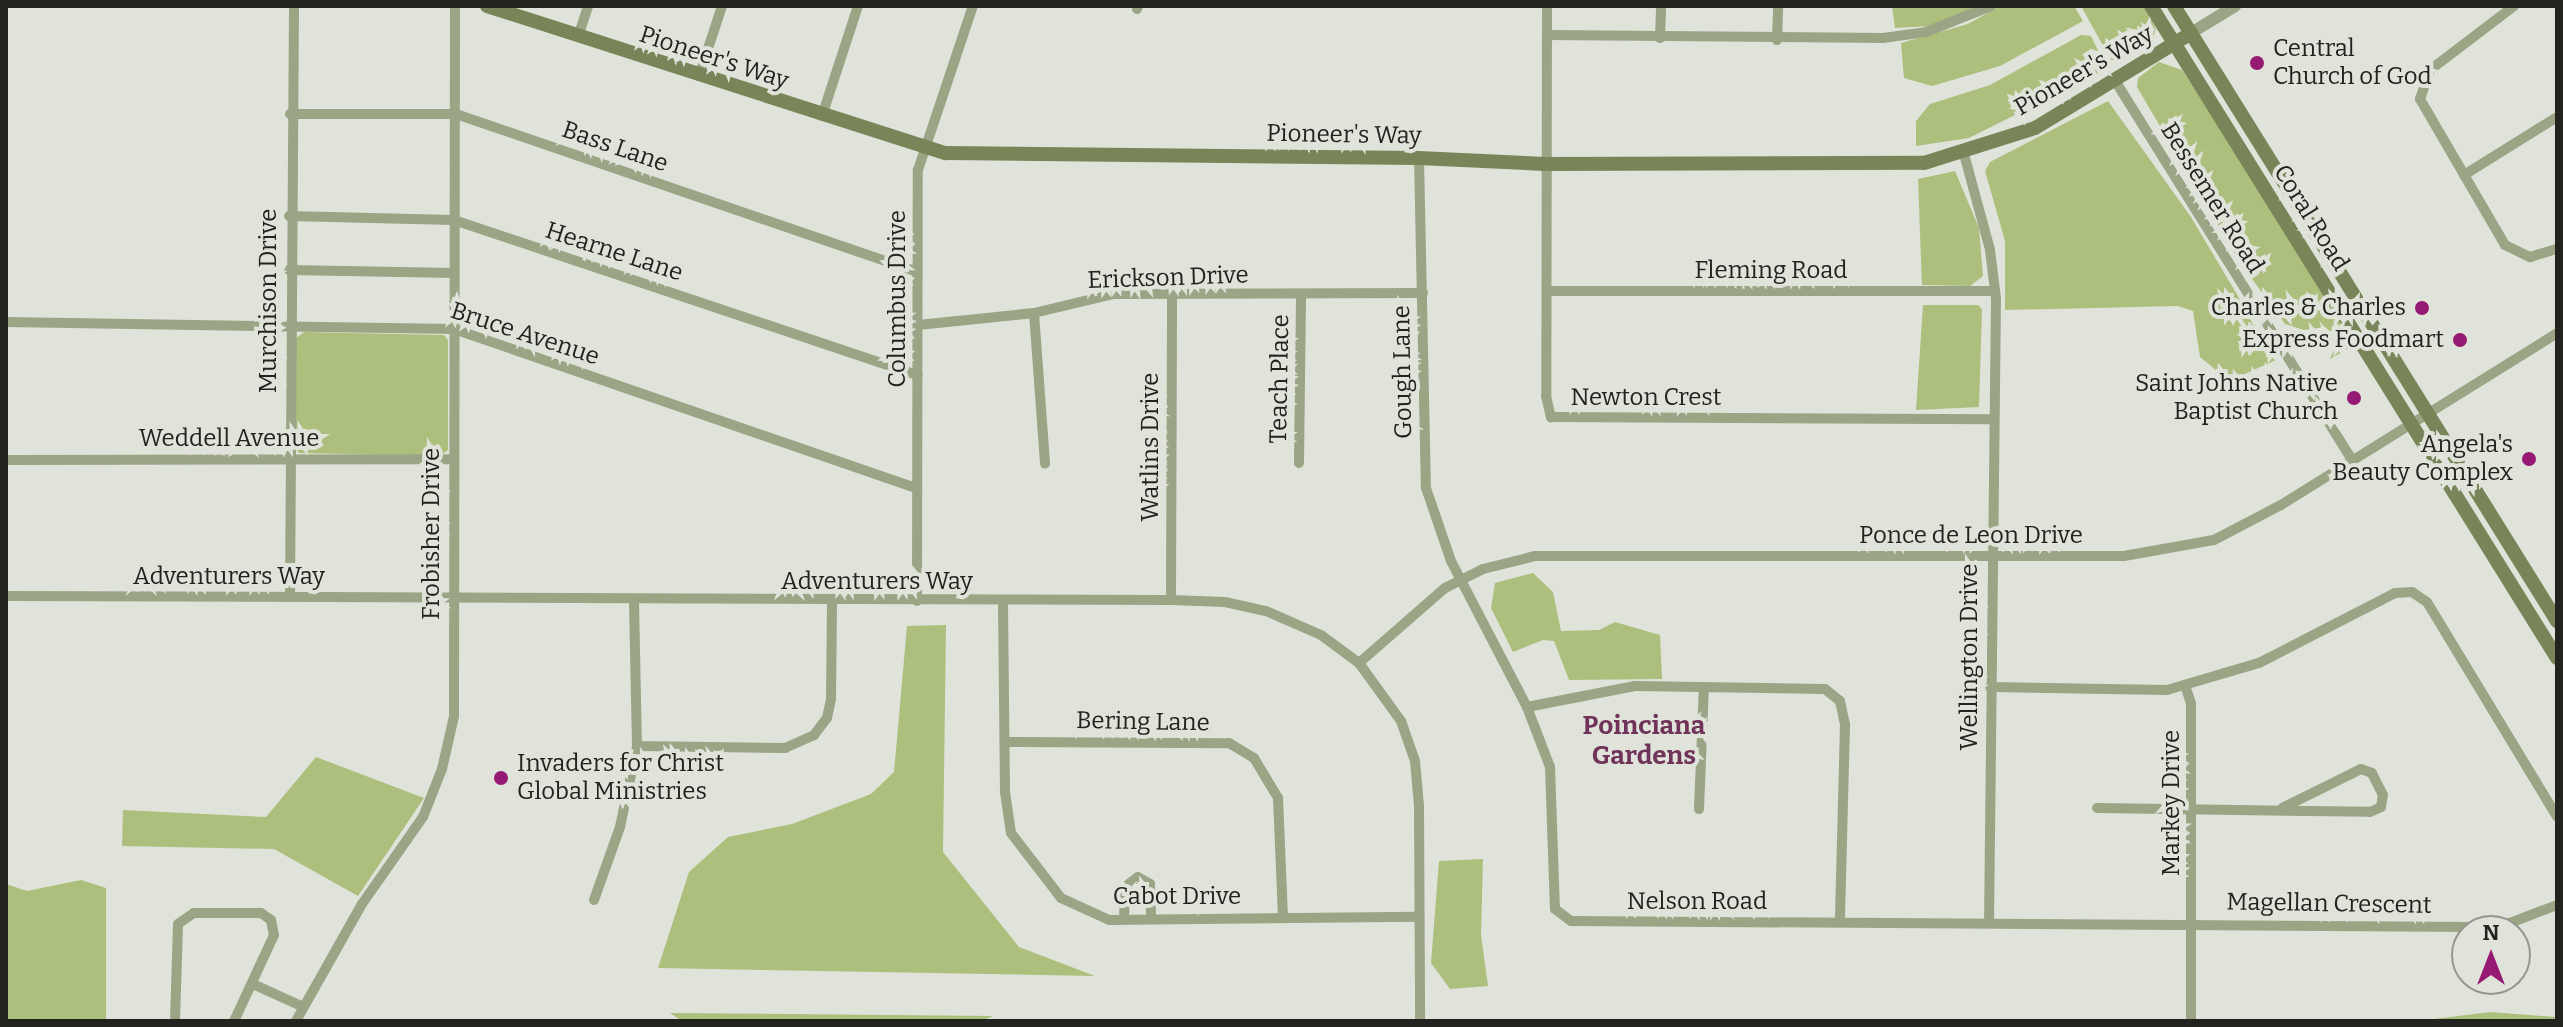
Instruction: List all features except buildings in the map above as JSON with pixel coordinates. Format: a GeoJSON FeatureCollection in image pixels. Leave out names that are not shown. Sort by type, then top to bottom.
{"type":"FeatureCollection","features":[{"type":"Feature","properties":{"kind":"main road","name":"Pioneer's Way"},"geometry":{"type":"LineString","coordinates":[[487,6],[926,149],[1419,158],[1545,164],[1886,167],[1964,154],[2035,128],[2191,33]]}},
{"type":"Feature","properties":{"kind":"main road","name":"Coral Road"},"geometry":{"type":"LineString","coordinates":[[2151,6],[2413,420],[2557,658]]}},
{"type":"Feature","properties":{"kind":"main road","name":"Coral Road"},"geometry":{"type":"LineString","coordinates":[[2174,6],[2429,410],[2557,621]]}},
{"type":"Feature","properties":{"kind":"main road"},"geometry":{"type":"LineString","coordinates":[[2263,184],[2280,173]]}},
{"type":"Feature","properties":{"kind":"main road"},"geometry":{"type":"LineString","coordinates":[[2345,313],[2361,302]]}},
{"type":"Feature","properties":{"kind":"main road"},"geometry":{"type":"LineString","coordinates":[[2475,522],[2493,513]]}},
{"type":"Feature","properties":{"kind":"street","name":"Murchison Drive"},"geometry":{"type":"LineString","coordinates":[[290,597],[287,459],[294,6]]}},
{"type":"Feature","properties":{"kind":"street","name":"Frobisher Drive"},"geometry":{"type":"LineString","coordinates":[[296,1021],[301,1006],[423,817],[442,769],[454,716],[450,598],[455,6]]}},
{"type":"Feature","properties":{"kind":"street"},"geometry":{"type":"LineString","coordinates":[[578,37],[588,6]]}},
{"type":"Feature","properties":{"kind":"street"},"geometry":{"type":"LineString","coordinates":[[699,76],[722,6]]}},
{"type":"Feature","properties":{"kind":"street"},"geometry":{"type":"LineString","coordinates":[[822,116],[858,6]]}},
{"type":"Feature","properties":{"kind":"street","name":"Columbus Drive"},"geometry":{"type":"LineString","coordinates":[[917,601],[918,170],[973,6]]}},
{"type":"Feature","properties":{"kind":"street","name":"Newton Crest"},"geometry":{"type":"LineString","coordinates":[[1547,6],[1546,396],[1551,417],[1993,419]]}},
{"type":"Feature","properties":{"kind":"street"},"geometry":{"type":"LineString","coordinates":[[1660,38],[1661,6]]}},
{"type":"Feature","properties":{"kind":"street"},"geometry":{"type":"LineString","coordinates":[[1777,40],[1778,6]]}},
{"type":"Feature","properties":{"kind":"street"},"geometry":{"type":"LineString","coordinates":[[1547,35],[1777,40],[1926,32],[1991,6]]}},
{"type":"Feature","properties":{"kind":"street"},"geometry":{"type":"LineString","coordinates":[[2191,33],[2235,6]]}},
{"type":"Feature","properties":{"kind":"street"},"geometry":{"type":"LineString","coordinates":[[2514,6],[2430,70],[2421,85],[2425,115],[2505,245],[2530,257],[2557,249]]}},
{"type":"Feature","properties":{"kind":"street","name":"Bessemer Road"},"geometry":{"type":"LineString","coordinates":[[2114,79],[2352,460]]}},
{"type":"Feature","properties":{"kind":"street","name":"Bass Lane"},"geometry":{"type":"LineString","coordinates":[[290,114],[456,114],[918,272]]}},
{"type":"Feature","properties":{"kind":"street"},"geometry":{"type":"LineString","coordinates":[[2464,175],[2557,117]]}},
{"type":"Feature","properties":{"kind":"street","name":"Wellington Drive"},"geometry":{"type":"LineString","coordinates":[[1964,154],[1990,250],[1995,291],[1990,556],[1989,923]]}},
{"type":"Feature","properties":{"kind":"street","name":"Gough Lane"},"geometry":{"type":"LineString","coordinates":[[1419,158],[1426,488],[1462,579]]}},
{"type":"Feature","properties":{"kind":"street","name":"Hearne Lane"},"geometry":{"type":"LineString","coordinates":[[289,216],[454,220],[918,375]]}},
{"type":"Feature","properties":{"kind":"street"},"geometry":{"type":"LineString","coordinates":[[289,270],[454,273]]}},
{"type":"Feature","properties":{"kind":"street","name":"Fleming Road"},"geometry":{"type":"LineString","coordinates":[[1547,291],[1995,291]]}},
{"type":"Feature","properties":{"kind":"street","name":"Erickson Drive"},"geometry":{"type":"LineString","coordinates":[[918,325],[1034,313],[1113,294],[1423,293]]}},
{"type":"Feature","properties":{"kind":"street","name":"Watlins Drive"},"geometry":{"type":"LineString","coordinates":[[1171,600],[1172,295]]}},
{"type":"Feature","properties":{"kind":"street","name":"Teach Place"},"geometry":{"type":"LineString","coordinates":[[1299,463],[1301,295]]}},
{"type":"Feature","properties":{"kind":"street"},"geometry":{"type":"LineString","coordinates":[[1034,313],[1045,464]]}},
{"type":"Feature","properties":{"kind":"street","name":"Bruce Avenue"},"geometry":{"type":"LineString","coordinates":[[6,322],[454,329],[917,488]]}},
{"type":"Feature","properties":{"kind":"street","name":"Ponce de Leon Drive"},"geometry":{"type":"LineString","coordinates":[[1359,663],[1423,603],[1462,579],[1483,569],[1548,555],[2124,556],[2214,540],[2352,460],[2557,333]]}},
{"type":"Feature","properties":{"kind":"street","name":"Weddell Avenue"},"geometry":{"type":"LineString","coordinates":[[6,460],[451,459]]}},
{"type":"Feature","properties":{"kind":"street","name":"Nelson Road"},"geometry":{"type":"LineString","coordinates":[[1462,579],[1527,707],[1550,767],[1555,909],[1571,921],[2193,922]]}},
{"type":"Feature","properties":{"kind":"street"},"geometry":{"type":"LineString","coordinates":[[1990,687],[2135,692],[2185,685],[2259,663],[2395,593],[2412,592],[2427,602],[2557,817]]}},
{"type":"Feature","properties":{"kind":"street","name":"Adventurers Way"},"geometry":{"type":"LineString","coordinates":[[6,596],[832,602],[1171,600],[1225,602],[1266,611],[1321,635],[1359,663],[1401,721],[1415,761],[1420,1021]]}},
{"type":"Feature","properties":{"kind":"street"},"geometry":{"type":"LineString","coordinates":[[594,900],[620,827],[637,746],[634,601]]}},
{"type":"Feature","properties":{"kind":"street"},"geometry":{"type":"LineString","coordinates":[[637,746],[785,748],[814,735],[827,718],[831,699],[832,602]]}},
{"type":"Feature","properties":{"kind":"street","name":"Cabot Drive"},"geometry":{"type":"LineString","coordinates":[[1003,602],[1005,742],[1011,833],[1061,898],[1084,912],[1124,919],[1419,917]]}},
{"type":"Feature","properties":{"kind":"street","name":"Markey Drive"},"geometry":{"type":"LineString","coordinates":[[2185,685],[2191,704],[2191,1021]]}},
{"type":"Feature","properties":{"kind":"street"},"geometry":{"type":"LineString","coordinates":[[1699,809],[1704,687]]}},
{"type":"Feature","properties":{"kind":"street"},"geometry":{"type":"LineString","coordinates":[[1527,707],[1622,688],[1825,689],[1840,701],[1845,725],[1840,922]]}},
{"type":"Feature","properties":{"kind":"street","name":"Bering Lane"},"geometry":{"type":"LineString","coordinates":[[1005,742],[1229,743],[1254,758],[1278,798],[1283,917]]}},
{"type":"Feature","properties":{"kind":"street"},"geometry":{"type":"LineString","coordinates":[[2097,808],[2282,808],[2370,812],[2381,807],[2383,795],[2372,773],[2361,769],[2282,808]]}},
{"type":"Feature","properties":{"kind":"street"},"geometry":{"type":"LineString","coordinates":[[1124,919],[1125,887],[1138,877],[1151,888],[1151,919]]}},
{"type":"Feature","properties":{"kind":"street","name":"Magellan Crescent"},"geometry":{"type":"LineString","coordinates":[[2193,922],[2474,927],[2510,923],[2557,905]]}},
{"type":"Feature","properties":{"kind":"street"},"geometry":{"type":"LineString","coordinates":[[175,1021],[175,934],[187,916],[269,917],[274,935],[234,1021]]}},
{"type":"Feature","properties":{"kind":"street"},"geometry":{"type":"LineString","coordinates":[[253,984],[301,1006]]}},
{"type":"Feature","properties":{"kind":"green space"},"geometry":{"type":"Polygon","coordinates":[[[1892,6],[1979,6],[1931,26],[1895,28],[1892,6]]]}},
{"type":"Feature","properties":{"kind":"green space"},"geometry":{"type":"Polygon","coordinates":[[[2000,6],[2074,6],[2083,21],[2000,66],[1932,86],[1904,78],[1901,43],[1968,24],[2000,6]]]}},
{"type":"Feature","properties":{"kind":"green space"},"geometry":{"type":"Polygon","coordinates":[[[2081,6],[2146,6],[2156,30],[2153,37],[2122,61],[2111,60],[2081,6]]]}},
{"type":"Feature","properties":{"kind":"green space"},"geometry":{"type":"Polygon","coordinates":[[[2081,35],[2091,36],[2105,65],[2099,73],[1969,138],[1916,146],[1916,121],[1930,104],[1990,85],[2081,35]]]}},
{"type":"Feature","properties":{"kind":"green space"},"geometry":{"type":"Polygon","coordinates":[[[2159,62],[2182,70],[2355,336],[2355,345],[2330,359],[2339,339],[2325,327],[2304,330],[2285,324],[2239,261],[2137,87],[2138,78],[2159,62]]]}},
{"type":"Feature","properties":{"kind":"green space"},"geometry":{"type":"Polygon","coordinates":[[[2108,101],[2191,217],[2276,360],[2229,381],[2200,357],[2193,311],[2178,306],[2005,310],[2005,241],[1985,171],[1990,162],[2108,101]]]}},
{"type":"Feature","properties":{"kind":"green space"},"geometry":{"type":"Polygon","coordinates":[[[1955,171],[1979,228],[1983,276],[1970,286],[1922,285],[1918,179],[1955,171]]]}},
{"type":"Feature","properties":{"kind":"green space"},"geometry":{"type":"Polygon","coordinates":[[[1923,305],[1978,305],[1982,309],[1979,407],[1916,410],[1923,305]]]}},
{"type":"Feature","properties":{"kind":"green space"},"geometry":{"type":"Polygon","coordinates":[[[304,332],[444,335],[448,340],[448,450],[440,456],[299,453],[295,447],[295,339],[304,332]]]}},
{"type":"Feature","properties":{"kind":"green space"},"geometry":{"type":"Polygon","coordinates":[[[1533,573],[1553,592],[1561,631],[1599,630],[1615,622],[1660,635],[1662,679],[1569,680],[1554,641],[1543,640],[1513,652],[1491,608],[1495,583],[1533,573]]]}},
{"type":"Feature","properties":{"kind":"green space"},"geometry":{"type":"Polygon","coordinates":[[[946,625],[943,852],[1019,947],[1095,976],[658,968],[689,872],[728,837],[792,824],[871,794],[894,772],[907,626],[946,625]]]}},
{"type":"Feature","properties":{"kind":"green space"},"geometry":{"type":"Polygon","coordinates":[[[316,757],[424,798],[358,896],[274,849],[122,846],[123,810],[266,817],[316,757]]]}},
{"type":"Feature","properties":{"kind":"green space"},"geometry":{"type":"Polygon","coordinates":[[[1483,859],[1481,935],[1488,986],[1450,989],[1431,963],[1439,861],[1483,859]]]}},
{"type":"Feature","properties":{"kind":"green space"},"geometry":{"type":"Polygon","coordinates":[[[81,880],[106,888],[106,1021],[6,1021],[6,884],[27,891],[81,880]]]}},
{"type":"Feature","properties":{"kind":"green space"},"geometry":{"type":"Polygon","coordinates":[[[2490,1012],[2557,1017],[2557,1021],[2418,1021],[2490,1012]]]}},
{"type":"Feature","properties":{"kind":"green space"},"geometry":{"type":"Polygon","coordinates":[[[670,1013],[993,1016],[981,1021],[682,1021],[670,1013]]]}},
{"type":"Feature","properties":{"kind":"place","name":"Central Church of God"},"geometry":{"type":"Point","coordinates":[2257,63]}},
{"type":"Feature","properties":{"kind":"place","name":"Charles & Charles"},"geometry":{"type":"Point","coordinates":[2422,308]}},
{"type":"Feature","properties":{"kind":"place","name":"Express Foodmart"},"geometry":{"type":"Point","coordinates":[2460,340]}},
{"type":"Feature","properties":{"kind":"place","name":"Saint Johns Native Baptist Church"},"geometry":{"type":"Point","coordinates":[2354,398]}},
{"type":"Feature","properties":{"kind":"place","name":"Angela's Beauty Complex"},"geometry":{"type":"Point","coordinates":[2529,459]}},
{"type":"Feature","properties":{"kind":"place","name":"Invaders for Christ Global Ministries"},"geometry":{"type":"Point","coordinates":[501,778]}},
{"type":"Feature","properties":{"kind":"district","name":"Poinciana Gardens"},"geometry":{"type":"Point","coordinates":[1644,741]}}]}
